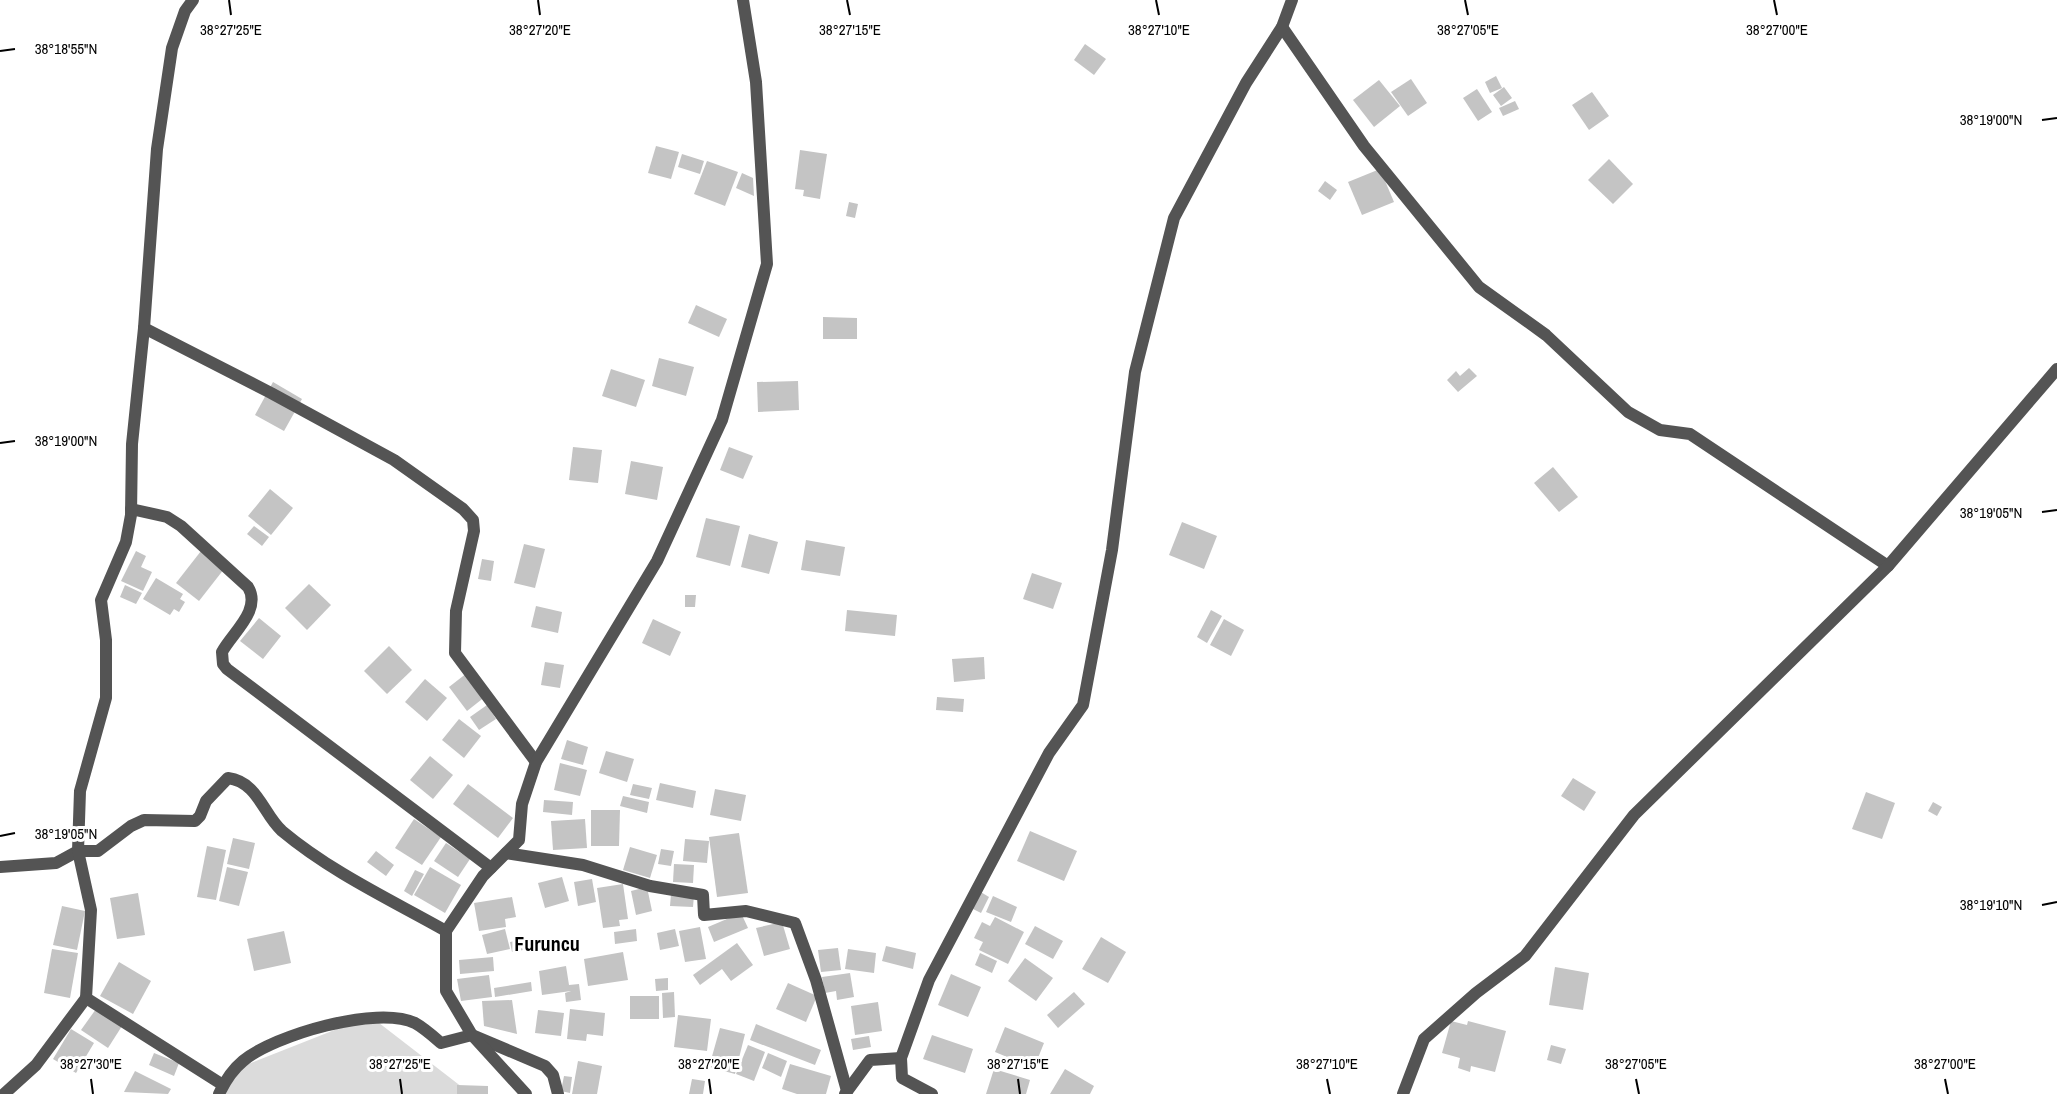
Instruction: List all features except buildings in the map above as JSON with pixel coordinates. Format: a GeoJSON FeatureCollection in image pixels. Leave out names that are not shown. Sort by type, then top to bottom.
{"type":"FeatureCollection","features":[{"type":"Feature","properties":{"kind":"street"},"geometry":{"type":"LineString","coordinates":[[4,1094],[36,1065],[86,998],[91,910],[78,851],[80,791],[106,698],[106,640],[101,600],[126,542],[131,509],[132,444],[144,328],[157,149],[172,48],[185,11],[193,0]]}},
{"type":"Feature","properties":{"kind":"street"},"geometry":{"type":"LineString","coordinates":[[526,1094],[472,1035],[446,991],[446,931],[491,868],[519,840],[522,804],[536,762],[657,561],[722,420],[767,264],[756,82],[743,0]]}},
{"type":"Feature","properties":{"kind":"street"},"geometry":{"type":"LineString","coordinates":[[932,1094],[902,1078],[901,1058],[930,980],[1049,753],[1083,705],[1112,550],[1135,372],[1174,218],[1246,83],[1282,27],[1292,0]]}},
{"type":"Feature","properties":{"kind":"street"},"geometry":{"type":"LineString","coordinates":[[1282,27],[1364,146],[1479,287],[1546,335],[1628,412],[1660,430],[1690,434],[1888,566]]}},
{"type":"Feature","properties":{"kind":"street"},"geometry":{"type":"LineString","coordinates":[[144,328],[271,393],[394,460],[463,509],[473,520],[474,531],[456,611],[455,653],[536,762]]}},
{"type":"Feature","properties":{"kind":"street"},"geometry":{"type":"LineString","coordinates":[[1403,1094],[1424,1039],[1476,993],[1525,956],[1634,815],[1658,788],[1888,566],[2057,369]]}},
{"type":"Feature","properties":{"kind":"street"},"geometry":{"type":"LineString","coordinates":[[131,509],[167,517],[182,526],[248,588],[253,596],[252,607],[222,652],[223,664],[227,669],[491,868]]}},
{"type":"Feature","properties":{"kind":"street"},"geometry":{"type":"LineString","coordinates":[[0,867],[56,863],[78,851],[98,851],[131,825],[144,820],[195,821],[200,816],[206,801],[228,778],[238,780],[261,800],[280,829],[346,876],[446,931]]}},
{"type":"Feature","properties":{"kind":"street"},"geometry":{"type":"LineString","coordinates":[[506,853],[583,865],[650,886],[703,895],[704,915],[746,911],[795,923],[816,980],[846,1093]]}},
{"type":"Feature","properties":{"kind":"street"},"geometry":{"type":"LineString","coordinates":[[86,998],[221,1089],[245,1059],[262,1049],[334,1022],[370,1016],[414,1023],[441,1043],[472,1035],[545,1066],[553,1075],[558,1094]]}},
{"type":"Feature","properties":{"kind":"street"},"geometry":{"type":"LineString","coordinates":[[846,1093],[870,1060],[901,1058]]}},
{"type":"Feature","properties":{"kind":"shaded area"},"geometry":{"type":"Polygon","coordinates":[[[370,1016],[471,1094],[218,1094],[233,1070],[370,1016]]]}},
{"type":"Feature","properties":{"kind":"district","name":"Furuncu"},"geometry":{"type":"Point","coordinates":[547,944]}}]}
